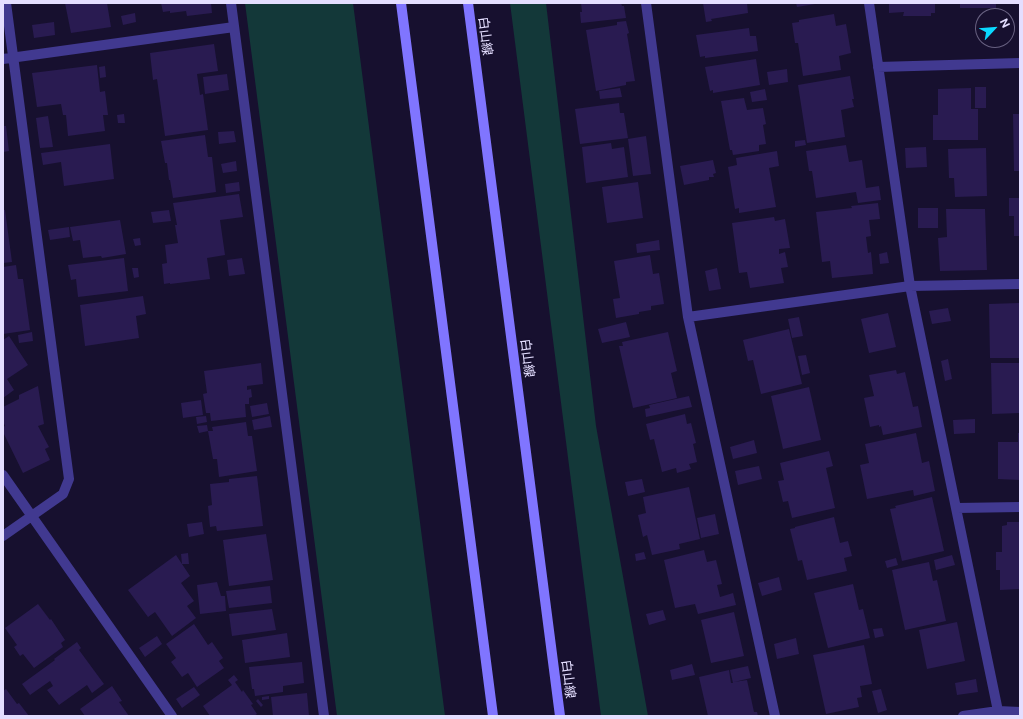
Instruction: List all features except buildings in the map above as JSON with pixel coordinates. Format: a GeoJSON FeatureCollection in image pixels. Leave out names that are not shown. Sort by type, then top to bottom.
{"type":"FeatureCollection","features":[{"type":"Feature","properties":{"kind":"street"},"geometry":{"type":"LineString","coordinates":[[3,536],[63,494],[69,479],[8,58],[6,3]]}},
{"type":"Feature","properties":{"kind":"street"},"geometry":{"type":"LineString","coordinates":[[231,3],[324,716]]}},
{"type":"Feature","properties":{"kind":"street"},"geometry":{"type":"LineString","coordinates":[[401,3],[493,716]]}},
{"type":"Feature","properties":{"kind":"street","name":"白山線"},"geometry":{"type":"LineString","coordinates":[[468,3],[560,716]]}},
{"type":"Feature","properties":{"kind":"street"},"geometry":{"type":"LineString","coordinates":[[646,3],[688,317],[775,716]]}},
{"type":"Feature","properties":{"kind":"street"},"geometry":{"type":"LineString","coordinates":[[869,3],[910,286],[998,711]]}},
{"type":"Feature","properties":{"kind":"street"},"geometry":{"type":"LineString","coordinates":[[8,58],[234,27]]}},
{"type":"Feature","properties":{"kind":"street"},"geometry":{"type":"LineString","coordinates":[[878,67],[1020,64]]}},
{"type":"Feature","properties":{"kind":"street"},"geometry":{"type":"LineString","coordinates":[[688,317],[910,286],[1020,284]]}},
{"type":"Feature","properties":{"kind":"street"},"geometry":{"type":"LineString","coordinates":[[3,475],[172,716]]}},
{"type":"Feature","properties":{"kind":"street"},"geometry":{"type":"LineString","coordinates":[[956,508],[1020,507]]}},
{"type":"Feature","properties":{"kind":"street"},"geometry":{"type":"LineString","coordinates":[[963,716],[998,711],[1020,712]]}},
{"type":"Feature","properties":{"kind":"green space"},"geometry":{"type":"Polygon","coordinates":[[[245,3],[353,3],[445,716],[337,716],[245,3]]]}},
{"type":"Feature","properties":{"kind":"green space"},"geometry":{"type":"Polygon","coordinates":[[[510,3],[546,3],[596,426],[648,716],[601,716],[510,3]]]}}]}
